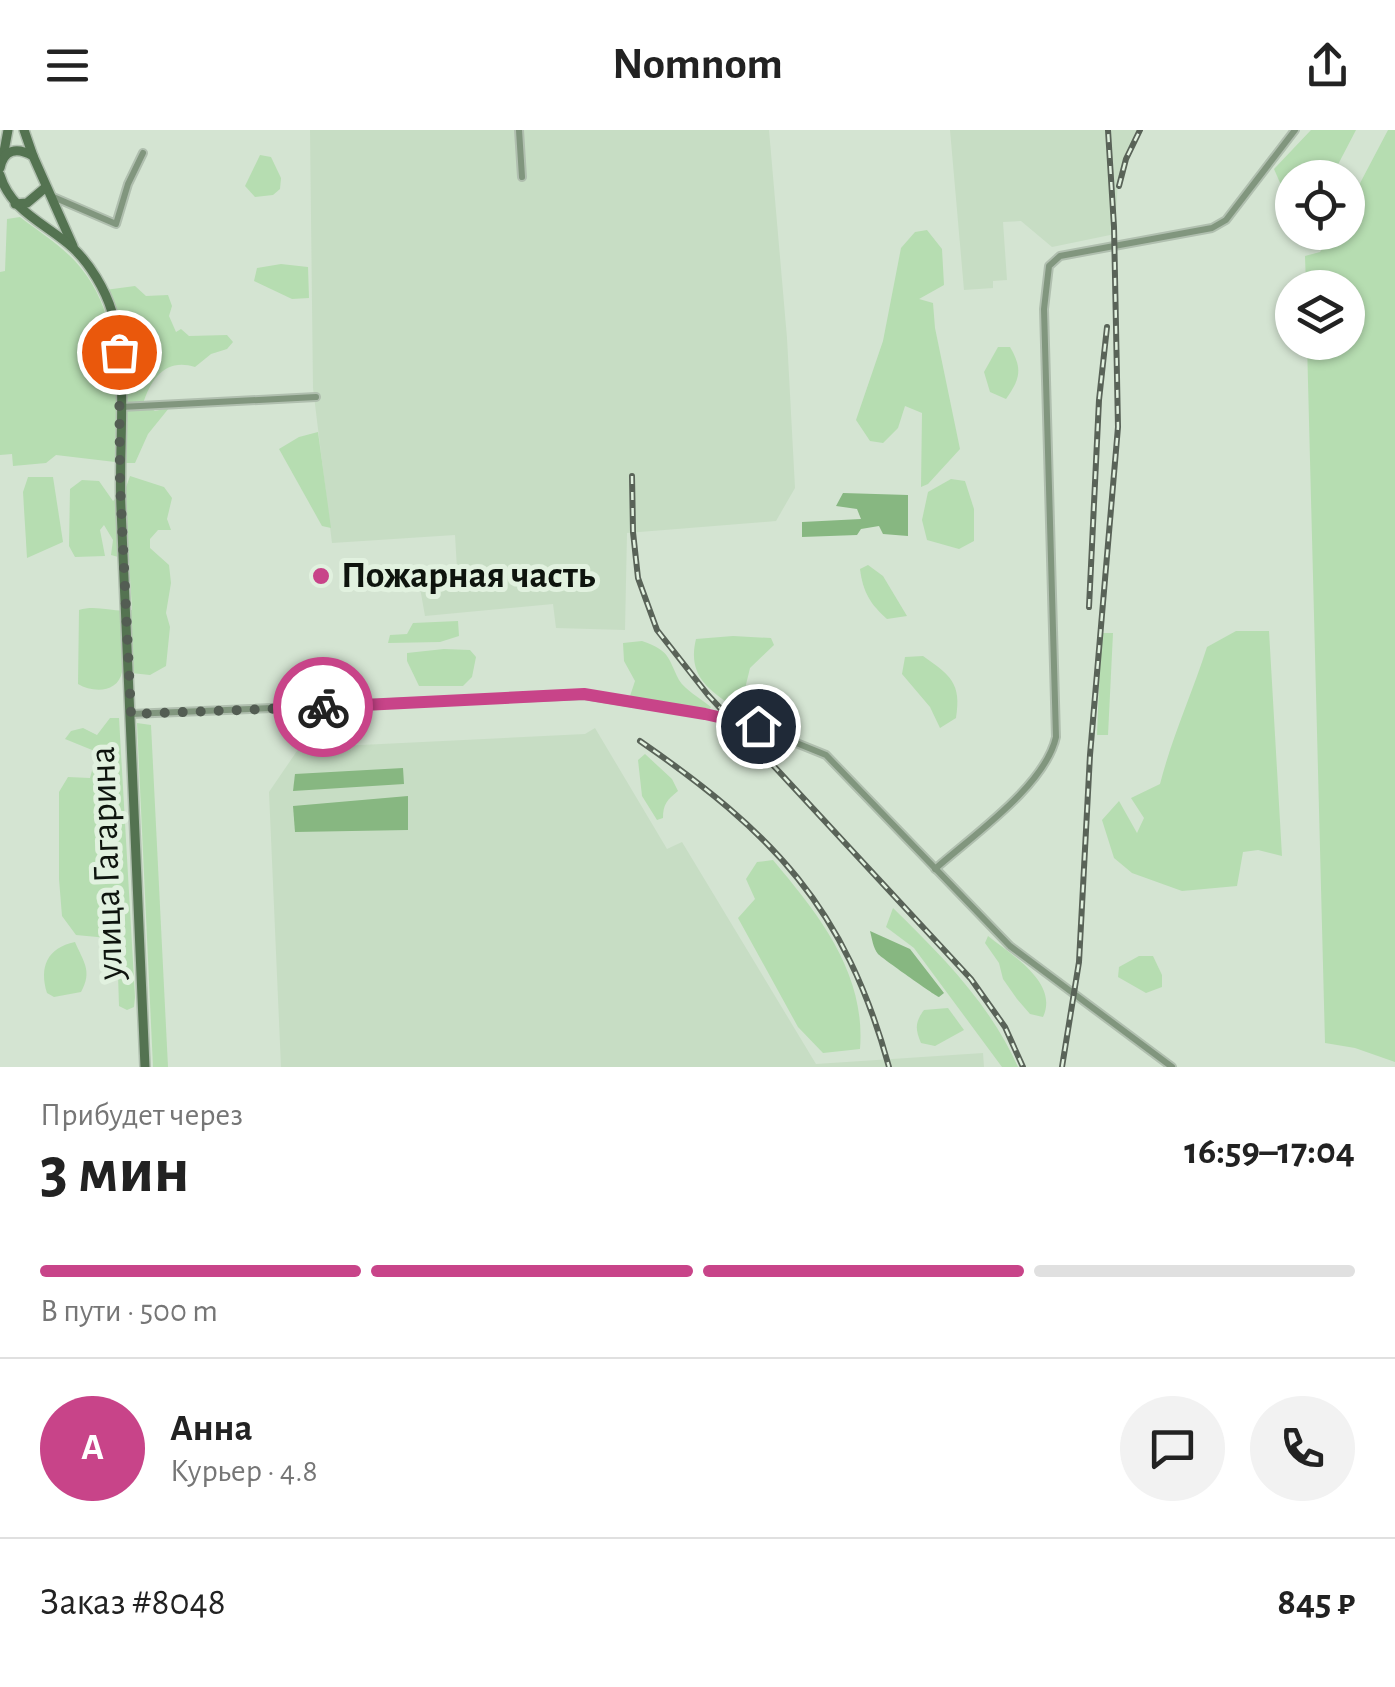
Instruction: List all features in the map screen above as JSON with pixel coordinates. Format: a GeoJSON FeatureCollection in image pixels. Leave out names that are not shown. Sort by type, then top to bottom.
{"type":"FeatureCollection","features":[{"type":"Feature","properties":{"kind":"main road"},"geometry":{"type":"LineString","coordinates":[[1,167],[8,130]]}},
{"type":"Feature","properties":{"kind":"main road","name":"улица Гагарина"},"geometry":{"type":"LineString","coordinates":[[24,130],[74,248],[98,282],[113,314],[119,352],[145,1067]]}},
{"type":"Feature","properties":{"kind":"main road"},"geometry":{"type":"LineString","coordinates":[[1,167],[11,150],[33,156]]}},
{"type":"Feature","properties":{"kind":"main road","name":"улица Гагарина"},"geometry":{"type":"LineString","coordinates":[[1,167],[5,193],[14,204],[74,248]]}},
{"type":"Feature","properties":{"kind":"main road"},"geometry":{"type":"LineString","coordinates":[[14,204],[27,203],[48,191]]}},
{"type":"Feature","properties":{"kind":"street"},"geometry":{"type":"LineString","coordinates":[[519,130],[522,177]]}},
{"type":"Feature","properties":{"kind":"street"},"geometry":{"type":"LineString","coordinates":[[935,869],[1026,786],[1045,764],[1056,737],[1044,309],[1048,266],[1060,256],[1212,228],[1226,220],[1294,130]]}},
{"type":"Feature","properties":{"kind":"street"},"geometry":{"type":"LineString","coordinates":[[48,191],[116,224],[128,184],[143,153]]}},
{"type":"Feature","properties":{"kind":"street"},"geometry":{"type":"LineString","coordinates":[[120,407],[316,397]]}},
{"type":"Feature","properties":{"kind":"street"},"geometry":{"type":"LineString","coordinates":[[131,714],[584,694],[758,726],[826,755],[1024,958],[1172,1067]]}},
{"type":"Feature","properties":{"kind":"shaded area"},"geometry":{"type":"Polygon","coordinates":[[[310,130],[769,130],[795,488],[776,521],[627,533],[625,630],[556,628],[553,604],[425,616],[417,571],[457,569],[455,535],[332,543],[313,388],[310,130]]]}},
{"type":"Feature","properties":{"kind":"shaded area"},"geometry":{"type":"Polygon","coordinates":[[[950,130],[1141,130],[1118,180],[1115,234],[1052,247],[1021,221],[1003,222],[1007,280],[993,281],[993,288],[964,290],[950,130]]]}},
{"type":"Feature","properties":{"kind":"shaded area"},"geometry":{"type":"Polygon","coordinates":[[[1311,130],[1356,130],[1340,160],[1283,160],[1311,130]]]}},
{"type":"Feature","properties":{"kind":"shaded area"},"geometry":{"type":"Polygon","coordinates":[[[1388,130],[1395,130],[1395,1062],[1355,1048],[1325,1043],[1307,360],[1365,360],[1365,270],[1305,270],[1305,256],[1321,250],[1365,250],[1365,174],[1388,130]]]}},
{"type":"Feature","properties":{"kind":"shaded area"},"geometry":{"type":"Polygon","coordinates":[[[260,155],[271,157],[281,178],[280,189],[273,195],[255,197],[245,186],[260,155]]]}},
{"type":"Feature","properties":{"kind":"shaded area"},"geometry":{"type":"Polygon","coordinates":[[[20,217],[75,261],[103,306],[116,382],[115,462],[56,455],[46,463],[13,466],[12,454],[0,455],[0,272],[5,271],[7,219],[20,217]]]}},
{"type":"Feature","properties":{"kind":"shaded area"},"geometry":{"type":"Polygon","coordinates":[[[927,230],[942,249],[944,285],[919,299],[933,303],[960,449],[921,487],[922,413],[905,406],[898,428],[883,443],[870,441],[856,420],[883,341],[901,248],[915,232],[927,230]]]}},
{"type":"Feature","properties":{"kind":"shaded area"},"geometry":{"type":"Polygon","coordinates":[[[281,264],[308,267],[309,298],[292,299],[254,281],[257,268],[281,264]]]}},
{"type":"Feature","properties":{"kind":"shaded area"},"geometry":{"type":"Polygon","coordinates":[[[135,286],[146,296],[168,295],[172,306],[169,316],[176,332],[181,329],[189,336],[227,335],[233,342],[195,367],[176,365],[155,378],[143,404],[155,411],[169,408],[148,434],[135,463],[123,463],[123,353],[114,310],[105,290],[135,286]]]}},
{"type":"Feature","properties":{"kind":"shaded area"},"geometry":{"type":"Polygon","coordinates":[[[998,347],[1010,347],[1018,368],[1017,380],[1006,399],[990,392],[984,372],[998,347]]]}},
{"type":"Feature","properties":{"kind":"shaded area"},"geometry":{"type":"Polygon","coordinates":[[[318,432],[331,528],[322,526],[279,449],[299,437],[318,432]]]}},
{"type":"Feature","properties":{"kind":"shaded area"},"geometry":{"type":"Polygon","coordinates":[[[130,476],[164,487],[172,498],[167,519],[171,530],[158,530],[150,539],[150,548],[169,565],[166,666],[150,675],[122,672],[116,684],[91,689],[78,684],[79,610],[132,610],[129,560],[111,555],[113,540],[104,525],[100,530],[105,556],[75,557],[69,546],[70,489],[82,480],[99,481],[113,501],[125,490],[130,476]]]}},
{"type":"Feature","properties":{"kind":"shaded area"},"geometry":{"type":"Polygon","coordinates":[[[28,477],[53,477],[63,542],[27,558],[23,492],[28,477]]]}},
{"type":"Feature","properties":{"kind":"shaded area"},"geometry":{"type":"Polygon","coordinates":[[[951,479],[965,481],[974,509],[974,541],[959,549],[927,540],[922,520],[928,492],[951,479]]]}},
{"type":"Feature","properties":{"kind":"shaded area"},"geometry":{"type":"Polygon","coordinates":[[[843,493],[908,495],[908,536],[883,534],[879,526],[861,529],[857,535],[802,537],[802,522],[861,519],[857,509],[836,506],[843,493]]]}},
{"type":"Feature","properties":{"kind":"shaded area"},"geometry":{"type":"Polygon","coordinates":[[[868,565],[883,576],[907,616],[887,619],[872,603],[860,569],[868,565]]]}},
{"type":"Feature","properties":{"kind":"shaded area"},"geometry":{"type":"Polygon","coordinates":[[[458,621],[459,636],[440,642],[388,643],[390,635],[407,634],[413,623],[458,621]]]}},
{"type":"Feature","properties":{"kind":"shaded area"},"geometry":{"type":"Polygon","coordinates":[[[1236,631],[1269,631],[1282,856],[1258,850],[1243,852],[1237,886],[1182,891],[1132,873],[1114,858],[1102,820],[1119,801],[1137,833],[1144,818],[1131,798],[1160,784],[1207,647],[1236,631]]]}},
{"type":"Feature","properties":{"kind":"shaded area"},"geometry":{"type":"Polygon","coordinates":[[[1101,633],[1113,633],[1108,735],[1097,735],[1101,633]]]}},
{"type":"Feature","properties":{"kind":"shaded area"},"geometry":{"type":"Polygon","coordinates":[[[771,638],[774,645],[750,668],[743,697],[731,705],[700,678],[694,651],[696,639],[771,638]]]}},
{"type":"Feature","properties":{"kind":"shaded area"},"geometry":{"type":"Polygon","coordinates":[[[642,641],[663,651],[682,684],[711,707],[709,711],[630,696],[635,681],[624,661],[623,643],[642,641]]]}},
{"type":"Feature","properties":{"kind":"shaded area"},"geometry":{"type":"Polygon","coordinates":[[[470,650],[476,657],[472,677],[463,686],[419,686],[407,653],[470,650]]]}},
{"type":"Feature","properties":{"kind":"shaded area"},"geometry":{"type":"Polygon","coordinates":[[[923,656],[947,675],[957,696],[956,718],[940,728],[930,707],[902,674],[905,657],[923,656]]]}},
{"type":"Feature","properties":{"kind":"shaded area"},"geometry":{"type":"Polygon","coordinates":[[[110,718],[119,718],[135,997],[134,1007],[127,1010],[119,1006],[117,943],[108,938],[76,935],[62,916],[59,879],[59,792],[68,777],[90,778],[97,752],[65,739],[71,731],[83,728],[97,735],[110,718]]]}},
{"type":"Feature","properties":{"kind":"shaded area"},"geometry":{"type":"Polygon","coordinates":[[[137,723],[151,725],[168,1067],[153,1067],[137,723]]]}},
{"type":"Feature","properties":{"kind":"shaded area"},"geometry":{"type":"Polygon","coordinates":[[[595,728],[667,849],[682,842],[816,1064],[983,1053],[984,1067],[281,1067],[269,792],[299,748],[585,734],[595,728]]]}},
{"type":"Feature","properties":{"kind":"shaded area"},"geometry":{"type":"Polygon","coordinates":[[[645,754],[672,779],[678,791],[666,803],[663,818],[657,820],[642,796],[638,760],[645,754]]]}},
{"type":"Feature","properties":{"kind":"shaded area"},"geometry":{"type":"Polygon","coordinates":[[[403,768],[404,784],[293,791],[295,774],[403,768]]]}},
{"type":"Feature","properties":{"kind":"shaded area"},"geometry":{"type":"Polygon","coordinates":[[[408,796],[408,830],[295,832],[293,806],[408,796]]]}},
{"type":"Feature","properties":{"kind":"shaded area"},"geometry":{"type":"Polygon","coordinates":[[[773,860],[822,924],[847,970],[860,1021],[860,1049],[823,1053],[798,1027],[738,918],[755,899],[746,879],[757,862],[773,860]]]}},
{"type":"Feature","properties":{"kind":"shaded area"},"geometry":{"type":"Polygon","coordinates":[[[893,908],[979,1002],[1018,1067],[1002,1067],[914,948],[886,927],[893,908]]]}},
{"type":"Feature","properties":{"kind":"shaded area"},"geometry":{"type":"Polygon","coordinates":[[[870,931],[910,949],[944,993],[935,995],[878,954],[870,931]]]}},
{"type":"Feature","properties":{"kind":"shaded area"},"geometry":{"type":"Polygon","coordinates":[[[988,936],[1039,981],[1045,993],[1043,1017],[1030,1014],[1003,979],[999,963],[985,943],[988,936]]]}},
{"type":"Feature","properties":{"kind":"shaded area"},"geometry":{"type":"Polygon","coordinates":[[[75,942],[86,966],[85,985],[81,992],[54,997],[47,993],[45,967],[58,949],[75,942]]]}},
{"type":"Feature","properties":{"kind":"shaded area"},"geometry":{"type":"Polygon","coordinates":[[[1139,956],[1153,956],[1162,975],[1162,987],[1146,993],[1118,977],[1119,967],[1139,956]]]}},
{"type":"Feature","properties":{"kind":"shaded area"},"geometry":{"type":"Polygon","coordinates":[[[948,1008],[964,1030],[935,1046],[921,1043],[917,1026],[924,1010],[948,1008]]]}},
{"type":"Feature","properties":{"kind":"railway"},"geometry":{"type":"LineString","coordinates":[[1062,1067],[1079,962],[1090,755],[1118,427],[1108,130]]}},
{"type":"Feature","properties":{"kind":"railway"},"geometry":{"type":"LineString","coordinates":[[1119,186],[1140,130]]}},
{"type":"Feature","properties":{"kind":"railway"},"geometry":{"type":"LineString","coordinates":[[1089,607],[1099,400],[1107,327]]}},
{"type":"Feature","properties":{"kind":"railway"},"geometry":{"type":"LineString","coordinates":[[632,476],[638,578],[657,630],[708,695],[971,979],[1005,1027],[1023,1067]]}},
{"type":"Feature","properties":{"kind":"railway"},"geometry":{"type":"LineString","coordinates":[[640,741],[729,808],[798,879],[826,918],[850,962],[889,1067]]}},
{"type":"Feature","properties":{"kind":"way so far"},"geometry":{"type":"LineString","coordinates":[[119,352],[120,482],[131,714],[323,707]]}},
{"type":"Feature","properties":{"kind":"place","name":"Пожарная часть"},"geometry":{"type":"Point","coordinates":[321,576]}},
{"type":"Feature","properties":{"kind":"route"},"geometry":{"type":"LineString","coordinates":[[323,707],[584,694],[758,726]]}}]}
